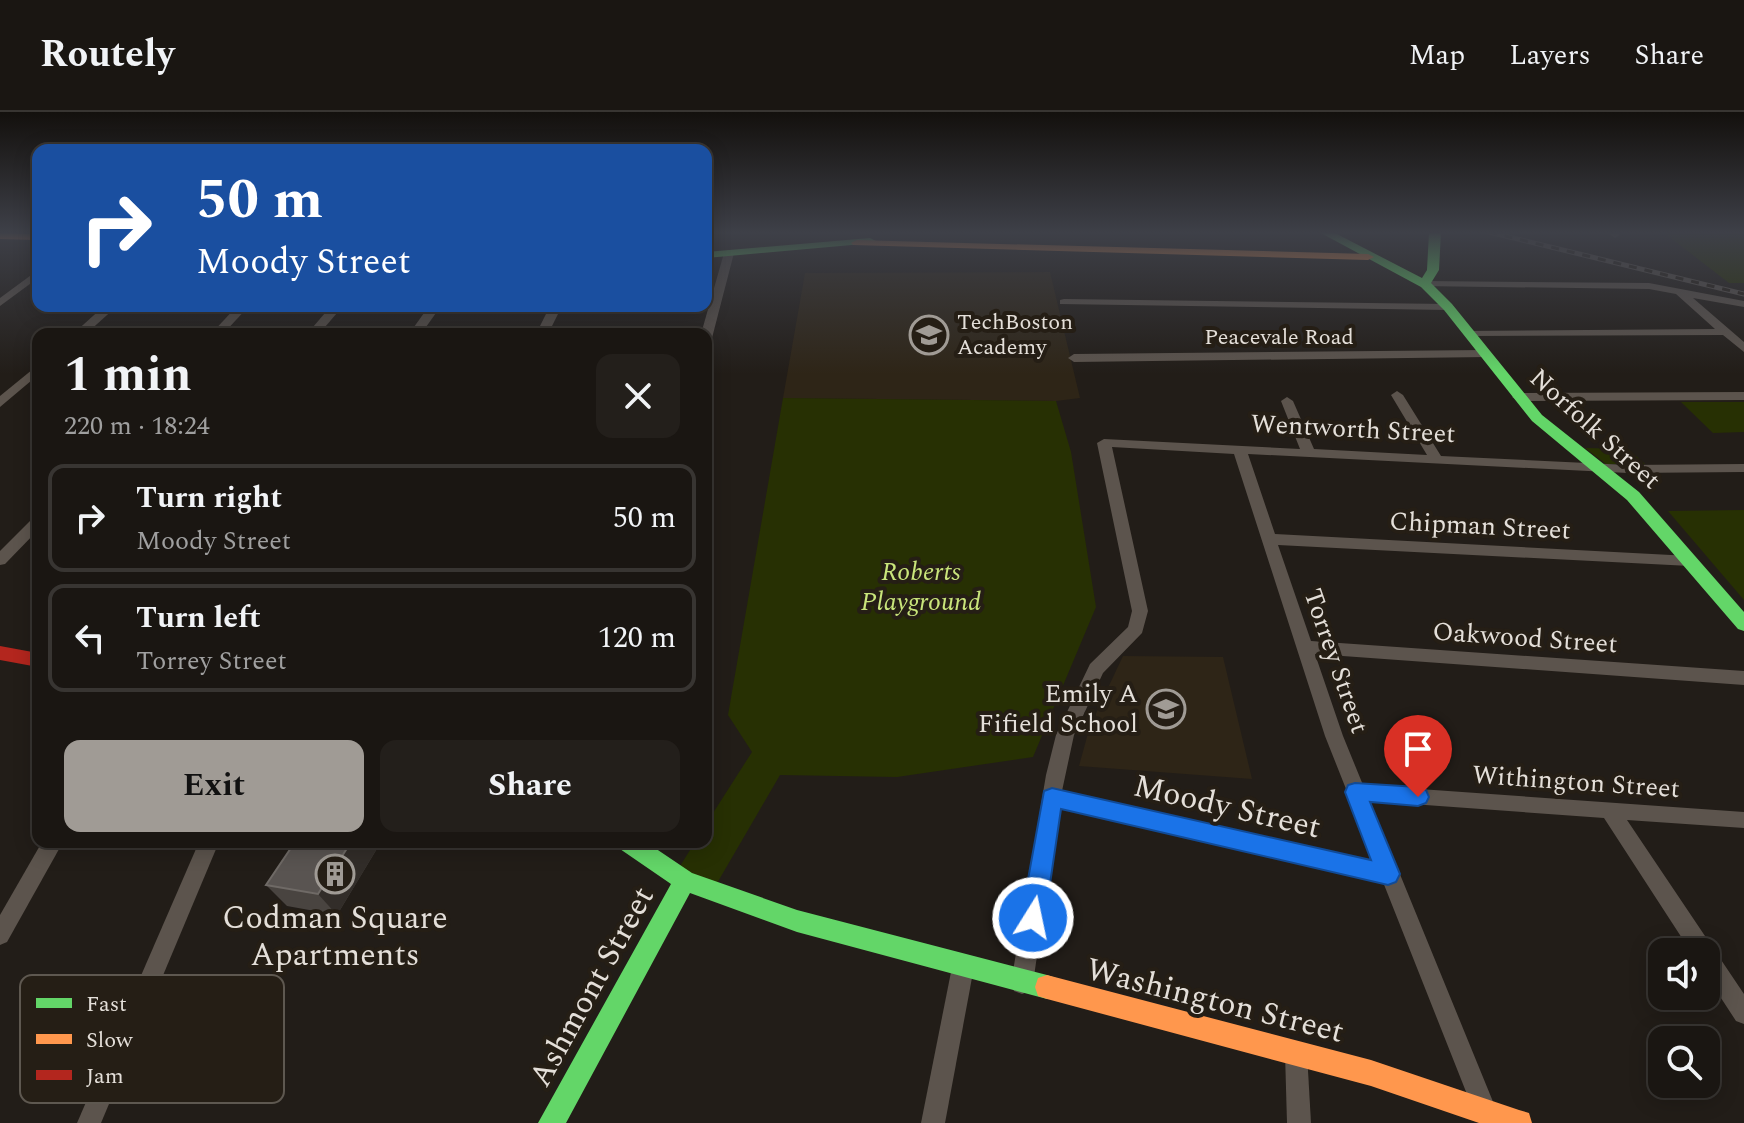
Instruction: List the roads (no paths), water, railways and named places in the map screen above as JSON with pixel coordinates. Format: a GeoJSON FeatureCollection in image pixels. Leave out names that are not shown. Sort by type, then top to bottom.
{"type":"FeatureCollection","features":[{"type":"Feature","properties":{"kind":"main road","name":"Norfolk Street"},"geometry":{"type":"LineString","coordinates":[[1416,279],[1448,307],[1537,418],[1633,496],[1744,624]]}},
{"type":"Feature","properties":{"kind":"main road"},"geometry":{"type":"LineString","coordinates":[[1425,284],[1428,279]]}},
{"type":"Feature","properties":{"kind":"main road"},"geometry":{"type":"LineString","coordinates":[[0,653],[32,659]]}},
{"type":"Feature","properties":{"kind":"main road","name":"Washington Street"},"geometry":{"type":"LineString","coordinates":[[637,848],[685,881],[797,921],[1296,1053],[1484,1109],[1519,1123]]}},
{"type":"Feature","properties":{"kind":"main road","name":"Ashmont Street"},"geometry":{"type":"LineString","coordinates":[[551,1123],[685,881]]}},
{"type":"Feature","properties":{"kind":"street"},"geometry":{"type":"LineString","coordinates":[[0,303],[30,279]]}},
{"type":"Feature","properties":{"kind":"street"},"geometry":{"type":"LineString","coordinates":[[709,328],[722,279]]}},
{"type":"Feature","properties":{"kind":"street"},"geometry":{"type":"LineString","coordinates":[[1425,284],[1649,286],[1744,304]]}},
{"type":"Feature","properties":{"kind":"street"},"geometry":{"type":"LineString","coordinates":[[1680,292],[1744,348]]}},
{"type":"Feature","properties":{"kind":"street"},"geometry":{"type":"LineString","coordinates":[[1064,302],[1448,307]]}},
{"type":"Feature","properties":{"kind":"street"},"geometry":{"type":"LineString","coordinates":[[86,328],[104,312]]}},
{"type":"Feature","properties":{"kind":"street"},"geometry":{"type":"LineString","coordinates":[[223,328],[237,312]]}},
{"type":"Feature","properties":{"kind":"street"},"geometry":{"type":"LineString","coordinates":[[318,328],[332,312]]}},
{"type":"Feature","properties":{"kind":"street"},"geometry":{"type":"LineString","coordinates":[[1468,333],[1725,332]]}},
{"type":"Feature","properties":{"kind":"street","name":"Peacevale Road"},"geometry":{"type":"LineString","coordinates":[[1074,358],[1484,354]]}},
{"type":"Feature","properties":{"kind":"street"},"geometry":{"type":"LineString","coordinates":[[2,400],[32,374]]}},
{"type":"Feature","properties":{"kind":"street"},"geometry":{"type":"LineString","coordinates":[[1397,395],[1435,457]]}},
{"type":"Feature","properties":{"kind":"street"},"geometry":{"type":"LineString","coordinates":[[1518,397],[1744,396]]}},
{"type":"Feature","properties":{"kind":"street"},"geometry":{"type":"LineString","coordinates":[[1287,401],[1308,451]]}},
{"type":"Feature","properties":{"kind":"street","name":"Wentworth Street"},"geometry":{"type":"LineString","coordinates":[[1052,797],[1065,735],[1076,705],[1096,669],[1136,629],[1140,611],[1138,588],[1104,443],[1599,466],[1744,468]]}},
{"type":"Feature","properties":{"kind":"street","name":"Torrey Street"},"geometry":{"type":"LineString","coordinates":[[1239,448],[1303,647],[1355,792],[1484,1109]]}},
{"type":"Feature","properties":{"kind":"street"},"geometry":{"type":"LineString","coordinates":[[0,560],[32,527]]}},
{"type":"Feature","properties":{"kind":"street","name":"Chipman Street"},"geometry":{"type":"LineString","coordinates":[[1267,539],[1690,561]]}},
{"type":"Feature","properties":{"kind":"street","name":"Oakwood Street"},"geometry":{"type":"LineString","coordinates":[[1303,647],[1744,678]]}},
{"type":"Feature","properties":{"kind":"street","name":"Withington Street"},"geometry":{"type":"LineString","coordinates":[[1355,792],[1744,820]]}},
{"type":"Feature","properties":{"kind":"street"},"geometry":{"type":"LineString","coordinates":[[1022,983],[1052,797]]}},
{"type":"Feature","properties":{"kind":"street","name":"Moody Street"},"geometry":{"type":"LineString","coordinates":[[1052,797],[1388,874]]}},
{"type":"Feature","properties":{"kind":"street"},"geometry":{"type":"LineString","coordinates":[[1610,811],[1694,938]]}},
{"type":"Feature","properties":{"kind":"street"},"geometry":{"type":"LineString","coordinates":[[0,935],[50,848]]}},
{"type":"Feature","properties":{"kind":"street"},"geometry":{"type":"LineString","coordinates":[[152,975],[206,848]]}},
{"type":"Feature","properties":{"kind":"street"},"geometry":{"type":"LineString","coordinates":[[933,1123],[963,967]]}},
{"type":"Feature","properties":{"kind":"street"},"geometry":{"type":"LineString","coordinates":[[1720,977],[1744,1013]]}},
{"type":"Feature","properties":{"kind":"street"},"geometry":{"type":"LineString","coordinates":[[1296,1053],[1299,1123]]}},
{"type":"Feature","properties":{"kind":"street"},"geometry":{"type":"LineString","coordinates":[[89,1123],[98,1103]]}},
{"type":"Feature","properties":{"kind":"railway"},"geometry":{"type":"LineString","coordinates":[[1683,279],[1744,294]]}},
{"type":"Feature","properties":{"kind":"place","name":"TechBoston Academy"},"geometry":{"type":"Point","coordinates":[929,335]}},
{"type":"Feature","properties":{"kind":"place","name":"Emily A Fifield School"},"geometry":{"type":"Point","coordinates":[1166,709]}},
{"type":"Feature","properties":{"kind":"place","name":"Codman Square Apartments"},"geometry":{"type":"Point","coordinates":[335,874]}},
{"type":"Feature","properties":{"kind":"park label","name":"Roberts Playground"},"geometry":{"type":"Point","coordinates":[921,587]}}]}
